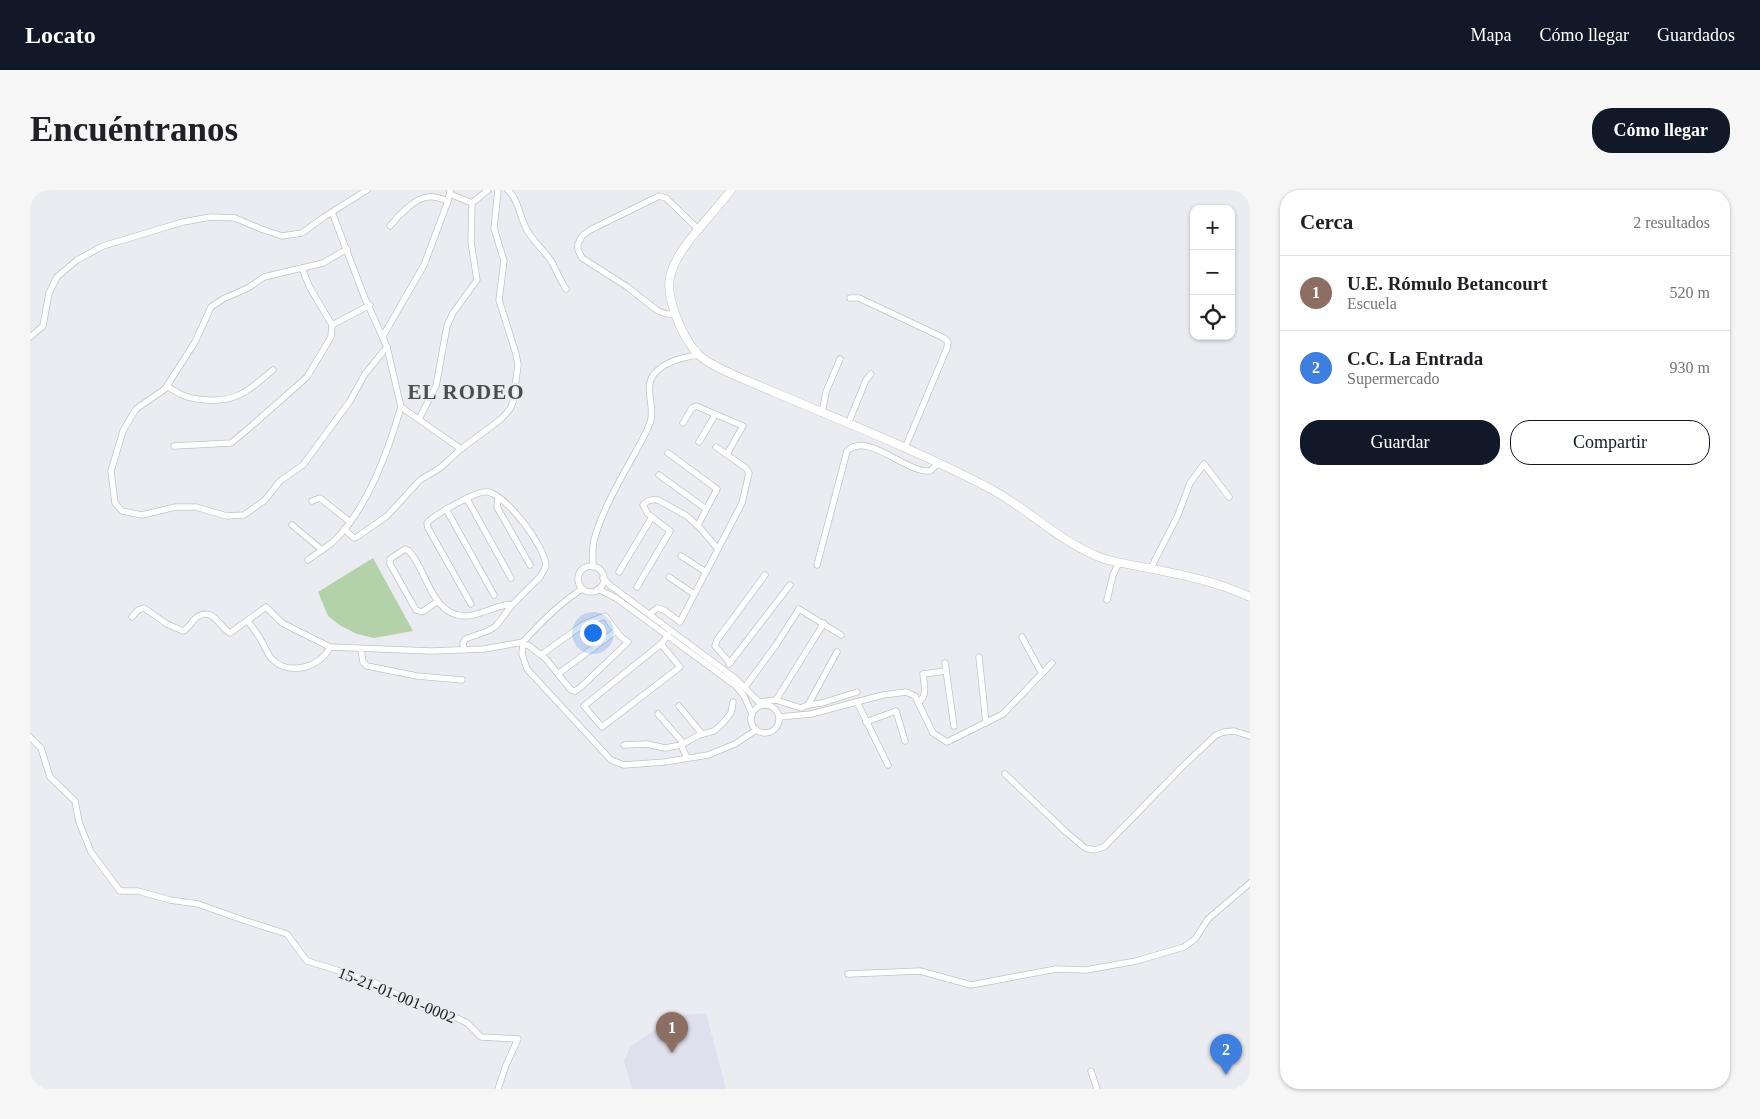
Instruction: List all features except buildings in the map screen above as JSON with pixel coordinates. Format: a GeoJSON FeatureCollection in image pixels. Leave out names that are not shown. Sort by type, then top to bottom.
{"type":"FeatureCollection","features":[{"type":"Feature","properties":{"kind":"main road"},"geometry":{"type":"LineString","coordinates":[[731,190],[673,265],[669,286],[674,314],[699,356],[711,364],[939,463],[993,490],[1071,542],[1100,557],[1202,579],[1250,597]]}},
{"type":"Feature","properties":{"kind":"street"},"geometry":{"type":"LineString","coordinates":[[30,337],[44,326],[49,292],[58,277],[76,260],[103,246],[183,222],[211,217],[236,218],[261,230],[282,236],[302,233],[367,190]]}},
{"type":"Feature","properties":{"kind":"street"},"geometry":{"type":"LineString","coordinates":[[472,203],[488,190]]}},
{"type":"Feature","properties":{"kind":"street"},"geometry":{"type":"LineString","coordinates":[[344,529],[354,538],[387,516],[418,483],[440,468],[461,449],[501,419],[510,409],[515,396],[518,365],[499,300],[504,261],[494,228],[498,190]]}},
{"type":"Feature","properties":{"kind":"street"},"geometry":{"type":"LineString","coordinates":[[508,190],[516,199],[525,226],[537,246],[553,264],[566,289]]}},
{"type":"Feature","properties":{"kind":"street"},"geometry":{"type":"LineString","coordinates":[[383,336],[424,265],[450,192],[472,203]]}},
{"type":"Feature","properties":{"kind":"street"},"geometry":{"type":"LineString","coordinates":[[674,314],[667,314],[658,310],[621,282],[586,261],[579,252],[578,244],[582,236],[590,230],[659,196],[666,198],[699,230]]}},
{"type":"Feature","properties":{"kind":"street"},"geometry":{"type":"LineString","coordinates":[[390,226],[401,213],[424,198],[429,197],[448,201]]}},
{"type":"Feature","properties":{"kind":"street"},"geometry":{"type":"LineString","coordinates":[[419,420],[436,386],[447,326],[477,280],[472,242],[472,203]]}},
{"type":"Feature","properties":{"kind":"street"},"geometry":{"type":"LineString","coordinates":[[308,560],[335,540],[350,522],[370,490],[395,428],[401,406],[387,347],[332,212]]}},
{"type":"Feature","properties":{"kind":"street"},"geometry":{"type":"LineString","coordinates":[[347,249],[323,262],[264,278],[211,307],[195,342],[165,389],[136,409],[123,431],[111,471],[115,503],[122,512],[142,515],[175,507],[196,507],[226,516],[244,515],[265,500],[280,481],[303,465],[350,401],[369,368],[387,347]]}},
{"type":"Feature","properties":{"kind":"street"},"geometry":{"type":"LineString","coordinates":[[174,446],[231,443],[307,377],[331,338],[332,325],[309,286],[302,268]]}},
{"type":"Feature","properties":{"kind":"street"},"geometry":{"type":"LineString","coordinates":[[850,298],[859,298],[944,338],[948,342],[905,448]]}},
{"type":"Feature","properties":{"kind":"street"},"geometry":{"type":"LineString","coordinates":[[332,325],[370,305]]}},
{"type":"Feature","properties":{"kind":"street"},"geometry":{"type":"LineString","coordinates":[[593,567],[594,541],[609,502],[646,434],[651,420],[649,388],[653,376],[665,365],[684,357],[699,356]]}},
{"type":"Feature","properties":{"kind":"street"},"geometry":{"type":"LineString","coordinates":[[822,413],[826,392],[840,359]]}},
{"type":"Feature","properties":{"kind":"street"},"geometry":{"type":"LineString","coordinates":[[167,386],[187,398],[225,400],[244,393],[273,370]]}},
{"type":"Feature","properties":{"kind":"street"},"geometry":{"type":"LineString","coordinates":[[848,424],[866,380],[871,374]]}},
{"type":"Feature","properties":{"kind":"street"},"geometry":{"type":"LineString","coordinates":[[401,406],[461,449]]}},
{"type":"Feature","properties":{"kind":"street"},"geometry":{"type":"LineString","coordinates":[[683,423],[692,408],[696,406],[743,426],[727,454]]}},
{"type":"Feature","properties":{"kind":"street"},"geometry":{"type":"LineString","coordinates":[[699,442],[715,415]]}},
{"type":"Feature","properties":{"kind":"street"},"geometry":{"type":"LineString","coordinates":[[817,565],[847,451],[852,447],[863,445],[923,472],[930,471],[939,463]]}},
{"type":"Feature","properties":{"kind":"street"},"geometry":{"type":"LineString","coordinates":[[650,614],[657,608],[664,610],[680,622],[742,502],[749,473],[746,468],[716,447]]}},
{"type":"Feature","properties":{"kind":"street"},"geometry":{"type":"LineString","coordinates":[[668,453],[717,489],[698,525]]}},
{"type":"Feature","properties":{"kind":"street"},"geometry":{"type":"LineString","coordinates":[[1151,568],[1178,515],[1190,483],[1204,464],[1228,497]]}},
{"type":"Feature","properties":{"kind":"street"},"geometry":{"type":"LineString","coordinates":[[659,475],[706,509]]}},
{"type":"Feature","properties":{"kind":"street"},"geometry":{"type":"LineString","coordinates":[[464,650],[463,644],[465,640],[496,626],[512,606],[542,575],[546,562],[541,548],[529,529],[498,498],[486,491],[446,509],[428,523],[471,604]]}},
{"type":"Feature","properties":{"kind":"street"},"geometry":{"type":"LineString","coordinates":[[312,501],[320,498],[350,522]]}},
{"type":"Feature","properties":{"kind":"street"},"geometry":{"type":"LineString","coordinates":[[498,498],[497,507],[530,565]]}},
{"type":"Feature","properties":{"kind":"street"},"geometry":{"type":"LineString","coordinates":[[467,499],[511,578]]}},
{"type":"Feature","properties":{"kind":"street"},"geometry":{"type":"LineString","coordinates":[[637,587],[670,531],[652,517],[643,505],[646,501],[658,500],[687,516],[698,525],[718,549]]}},
{"type":"Feature","properties":{"kind":"street"},"geometry":{"type":"LineString","coordinates":[[446,509],[494,595]]}},
{"type":"Feature","properties":{"kind":"street"},"geometry":{"type":"LineString","coordinates":[[619,572],[652,517]]}},
{"type":"Feature","properties":{"kind":"street"},"geometry":{"type":"LineString","coordinates":[[292,525],[322,550]]}},
{"type":"Feature","properties":{"kind":"street"},"geometry":{"type":"LineString","coordinates":[[438,601],[422,612],[416,610],[390,564],[390,559],[405,549],[410,551],[438,601],[449,612],[460,616],[478,615],[506,604],[512,606]]}},
{"type":"Feature","properties":{"kind":"street"},"geometry":{"type":"LineString","coordinates":[[681,556],[706,572]]}},
{"type":"Feature","properties":{"kind":"street"},"geometry":{"type":"LineString","coordinates":[[1107,600],[1113,575],[1119,562]]}},
{"type":"Feature","properties":{"kind":"street"},"geometry":{"type":"LineString","coordinates":[[603,578],[603,582],[598,589],[590,592],[582,588],[578,582],[579,574],[585,568],[593,567],[600,570],[603,578],[611,586],[724,670],[745,687],[760,704],[771,706],[775,709],[779,717],[774,731],[765,734],[756,730],[751,723],[752,714],[760,704],[776,700],[801,708],[857,692]]}},
{"type":"Feature","properties":{"kind":"street"},"geometry":{"type":"LineString","coordinates":[[730,663],[715,646],[717,640],[765,575]]}},
{"type":"Feature","properties":{"kind":"street"},"geometry":{"type":"LineString","coordinates":[[668,577],[694,594]]}},
{"type":"Feature","properties":{"kind":"street"},"geometry":{"type":"LineString","coordinates":[[724,670],[790,585]]}},
{"type":"Feature","properties":{"kind":"street"},"geometry":{"type":"LineString","coordinates":[[582,588],[568,598],[523,643],[522,654],[527,669],[611,760],[624,765],[708,754],[735,744],[756,730]]}},
{"type":"Feature","properties":{"kind":"street"},"geometry":{"type":"LineString","coordinates":[[598,589],[616,598],[736,686],[744,696],[752,714]]}},
{"type":"Feature","properties":{"kind":"street"},"geometry":{"type":"LineString","coordinates":[[132,617],[138,610],[144,608],[166,624],[183,631],[199,616],[208,614],[217,619],[230,633],[262,609],[268,607],[282,622],[330,648],[432,651],[484,649],[523,643],[541,655],[571,690],[575,691],[628,642],[616,631],[605,616],[584,624],[541,655]]}},
{"type":"Feature","properties":{"kind":"street"},"geometry":{"type":"LineString","coordinates":[[745,687],[766,660],[799,609],[842,635]]}},
{"type":"Feature","properties":{"kind":"street"},"geometry":{"type":"LineString","coordinates":[[248,621],[271,658],[282,665],[295,668],[310,666],[324,657],[330,648]]}},
{"type":"Feature","properties":{"kind":"street"},"geometry":{"type":"LineString","coordinates":[[776,700],[824,623]]}},
{"type":"Feature","properties":{"kind":"street"},"geometry":{"type":"LineString","coordinates":[[558,674],[616,631]]}},
{"type":"Feature","properties":{"kind":"street"},"geometry":{"type":"LineString","coordinates":[[660,644],[680,666],[602,727],[584,706],[660,644],[668,635]]}},
{"type":"Feature","properties":{"kind":"street"},"geometry":{"type":"LineString","coordinates":[[1022,637],[1042,674]]}},
{"type":"Feature","properties":{"kind":"street"},"geometry":{"type":"LineString","coordinates":[[362,649],[363,662],[367,666],[417,676],[462,680]]}},
{"type":"Feature","properties":{"kind":"street"},"geometry":{"type":"LineString","coordinates":[[808,705],[837,652]]}},
{"type":"Feature","properties":{"kind":"street"},"geometry":{"type":"LineString","coordinates":[[979,657],[986,723]]}},
{"type":"Feature","properties":{"kind":"street"},"geometry":{"type":"LineString","coordinates":[[945,663],[954,726]]}},
{"type":"Feature","properties":{"kind":"street"},"geometry":{"type":"LineString","coordinates":[[779,717],[811,714],[883,695],[906,692],[915,696],[933,733],[947,742],[1003,714],[1052,663]]}},
{"type":"Feature","properties":{"kind":"street"},"geometry":{"type":"LineString","coordinates":[[918,703],[922,700],[924,694],[922,674],[946,671]]}},
{"type":"Feature","properties":{"kind":"street"},"geometry":{"type":"LineString","coordinates":[[624,745],[647,744],[665,748],[682,744],[702,734],[714,731],[731,713],[733,702]]}},
{"type":"Feature","properties":{"kind":"street"},"geometry":{"type":"LineString","coordinates":[[857,702],[888,765]]}},
{"type":"Feature","properties":{"kind":"street"},"geometry":{"type":"LineString","coordinates":[[679,706],[702,734]]}},
{"type":"Feature","properties":{"kind":"street"},"geometry":{"type":"LineString","coordinates":[[866,722],[896,711],[905,741]]}},
{"type":"Feature","properties":{"kind":"street"},"geometry":{"type":"LineString","coordinates":[[658,714],[682,744],[687,758]]}},
{"type":"Feature","properties":{"kind":"street"},"geometry":{"type":"LineString","coordinates":[[1005,774],[1085,848],[1099,850],[1216,735],[1224,732],[1234,732],[1250,736]]}},
{"type":"Feature","properties":{"kind":"street","name":"15-21-01-001-0002"},"geometry":{"type":"LineString","coordinates":[[30,737],[41,748],[50,777],[75,801],[79,822],[91,852],[120,891],[138,891],[170,900],[198,904],[287,934],[307,961],[372,981],[421,1007],[453,1016],[467,1023],[481,1037],[518,1039],[498,1089]]}},
{"type":"Feature","properties":{"kind":"street"},"geometry":{"type":"LineString","coordinates":[[848,974],[920,971],[971,985],[1056,969],[1086,970],[1136,961],[1184,947],[1196,939],[1208,918],[1250,884]]}},
{"type":"Feature","properties":{"kind":"street"},"geometry":{"type":"LineString","coordinates":[[1092,1071],[1097,1089]]}},
{"type":"Feature","properties":{"kind":"shaded area"},"geometry":{"type":"Polygon","coordinates":[[[706,1013],[726,1089],[632,1089],[624,1061],[631,1046],[675,1016],[706,1013]]]}},
{"type":"Feature","properties":{"kind":"green space"},"geometry":{"type":"Polygon","coordinates":[[[373,558],[413,631],[374,638],[357,634],[341,626],[328,616],[318,592],[373,558]]]}},
{"type":"Feature","properties":{"kind":"place","name":"U.E. Rómulo Betancourt"},"geometry":{"type":"Point","coordinates":[672,1053]}},
{"type":"Feature","properties":{"kind":"place","name":"C.C. La Entrada"},"geometry":{"type":"Point","coordinates":[1226,1075]}},
{"type":"Feature","properties":{"kind":"district","name":"EL RODEO"},"geometry":{"type":"Point","coordinates":[466,392]}}]}
